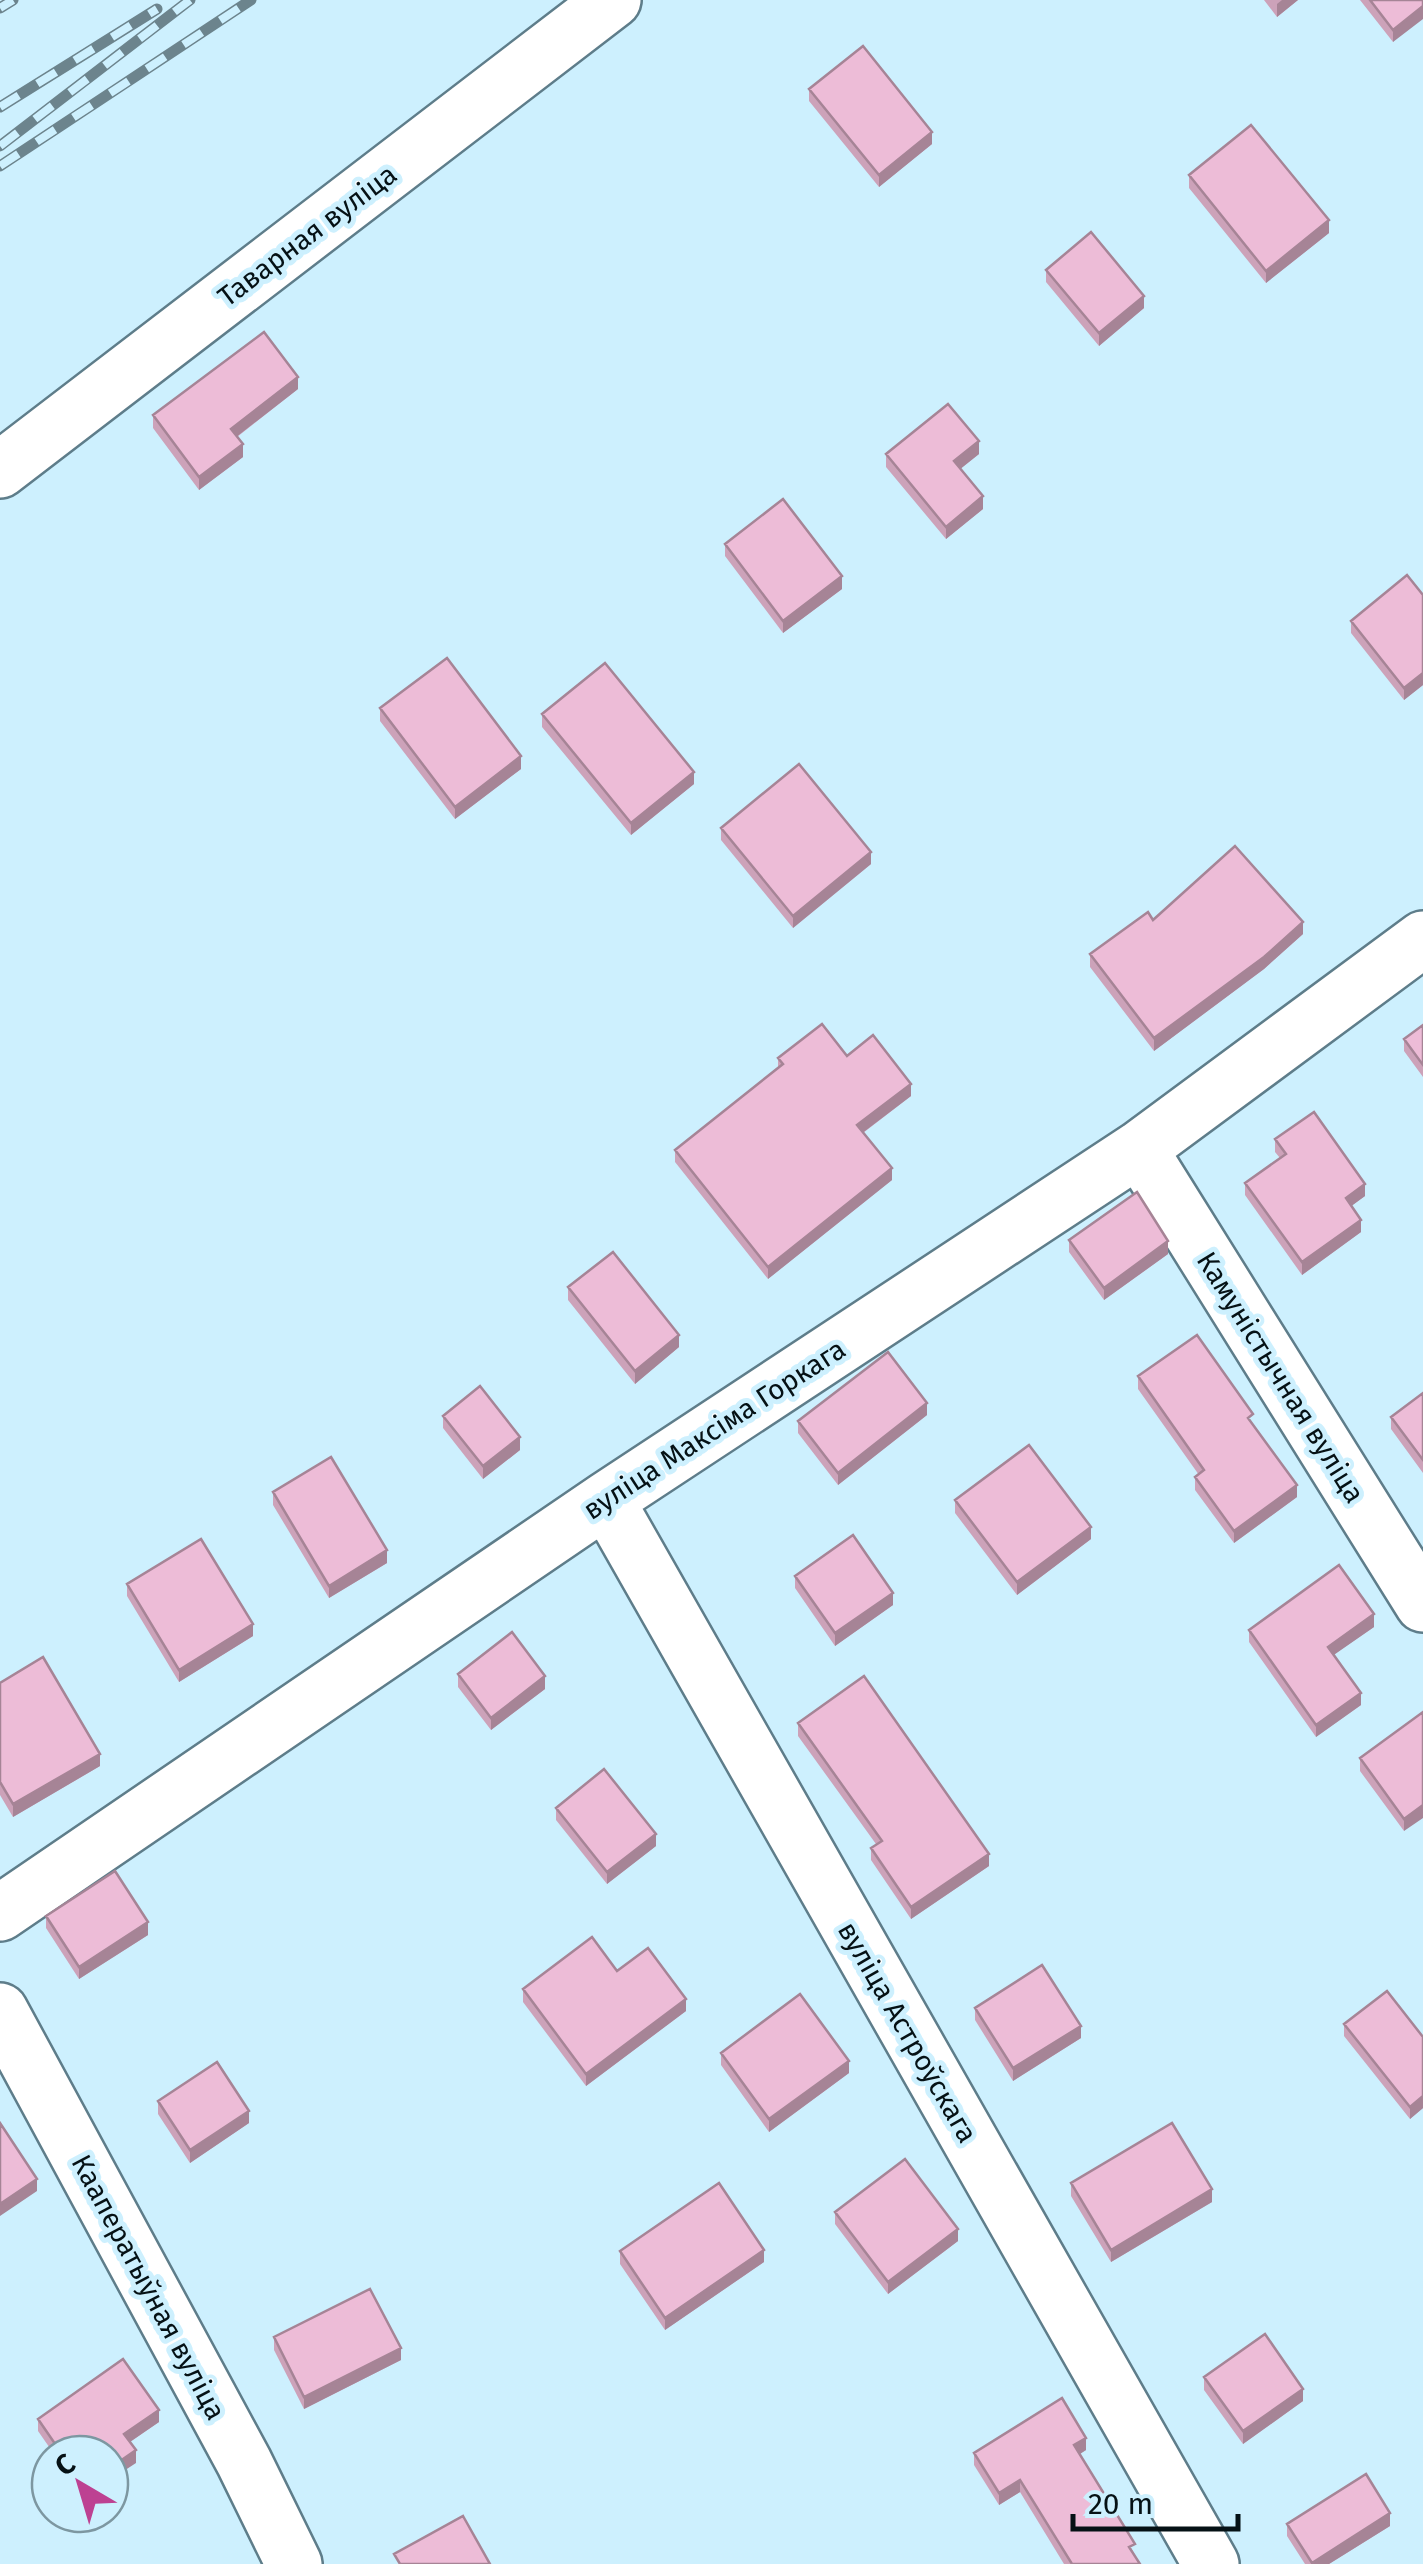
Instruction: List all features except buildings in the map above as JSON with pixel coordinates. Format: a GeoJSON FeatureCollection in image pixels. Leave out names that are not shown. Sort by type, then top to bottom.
{"type":"FeatureCollection","features":[{"type":"Feature","properties":{"kind":"street","name":"Таварная вуліца"},"geometry":{"type":"LineString","coordinates":[[0,470],[613,0]]}},
{"type":"Feature","properties":{"kind":"street","name":"вуліца Максіма Горкага"},"geometry":{"type":"LineString","coordinates":[[0,1912],[606,1500],[1139,1149],[1423,939]]}},
{"type":"Feature","properties":{"kind":"street","name":"Камуністычная вуліца"},"geometry":{"type":"LineString","coordinates":[[1139,1149],[1423,1604]]}},
{"type":"Feature","properties":{"kind":"street","name":"вуліца Астроўскага"},"geometry":{"type":"LineString","coordinates":[[606,1500],[1210,2564]]}},
{"type":"Feature","properties":{"kind":"street","name":"Кааператыўная вуліца"},"geometry":{"type":"LineString","coordinates":[[0,2011],[294,2564]]}},
{"type":"Feature","properties":{"kind":"railway"},"geometry":{"type":"LineString","coordinates":[[0,8],[13,0]]}},
{"type":"Feature","properties":{"kind":"railway"},"geometry":{"type":"LineString","coordinates":[[0,146],[190,0]]}},
{"type":"Feature","properties":{"kind":"railway"},"geometry":{"type":"LineString","coordinates":[[0,166],[251,0]]}},
{"type":"Feature","properties":{"kind":"railway"},"geometry":{"type":"LineString","coordinates":[[0,107],[157,9]]}}]}
